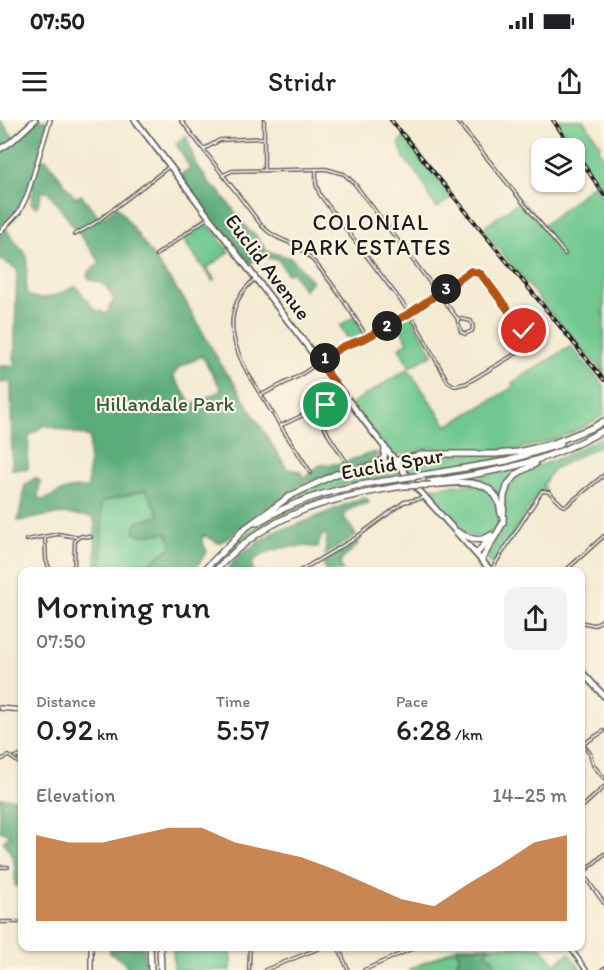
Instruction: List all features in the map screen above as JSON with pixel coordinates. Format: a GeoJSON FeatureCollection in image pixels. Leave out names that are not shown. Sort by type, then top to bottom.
{"type":"FeatureCollection","features":[{"type":"Feature","properties":{"kind":"highway","name":"Euclid Spur"},"geometry":{"type":"LineString","coordinates":[[207,567],[234,540],[268,516],[307,498],[339,489],[524,457],[557,446],[604,421]]}},
{"type":"Feature","properties":{"kind":"highway"},"geometry":{"type":"LineString","coordinates":[[234,540],[244,529],[295,492],[328,477],[436,453],[513,453],[551,444],[594,427]]}},
{"type":"Feature","properties":{"kind":"highway","name":"Euclid Spur"},"geometry":{"type":"LineString","coordinates":[[219,567],[249,539],[294,513],[334,498],[503,470],[553,455],[604,430]]}},
{"type":"Feature","properties":{"kind":"highway"},"geometry":{"type":"LineString","coordinates":[[370,466],[382,461],[385,448]]}},
{"type":"Feature","properties":{"kind":"highway"},"geometry":{"type":"LineString","coordinates":[[482,559],[503,524],[504,496],[509,481],[520,471],[553,455]]}},
{"type":"Feature","properties":{"kind":"highway"},"geometry":{"type":"LineString","coordinates":[[430,483],[472,482],[489,489],[496,497],[500,507],[500,519],[489,543],[477,554]]}},
{"type":"Feature","properties":{"kind":"highway"},"geometry":{"type":"LineString","coordinates":[[456,531],[477,540],[487,538],[495,532]]}},
{"type":"Feature","properties":{"kind":"highway"},"geometry":{"type":"LineString","coordinates":[[150,951],[151,970]]}},
{"type":"Feature","properties":{"kind":"highway"},"geometry":{"type":"LineString","coordinates":[[160,951],[161,970]]}},
{"type":"Feature","properties":{"kind":"main road"},"geometry":{"type":"LineString","coordinates":[[0,149],[35,120]]}},
{"type":"Feature","properties":{"kind":"main road","name":"Euclid Avenue"},"geometry":{"type":"LineString","coordinates":[[135,120],[385,448],[488,567]]}},
{"type":"Feature","properties":{"kind":"main road"},"geometry":{"type":"LineString","coordinates":[[585,675],[604,696]]}},
{"type":"Feature","properties":{"kind":"street"},"geometry":{"type":"LineString","coordinates":[[0,232],[19,212],[27,196],[50,120]]}},
{"type":"Feature","properties":{"kind":"street"},"geometry":{"type":"LineString","coordinates":[[181,120],[267,231],[278,239],[301,249],[311,259],[351,312],[366,338]]}},
{"type":"Feature","properties":{"kind":"street"},"geometry":{"type":"LineString","coordinates":[[264,120],[264,170]]}},
{"type":"Feature","properties":{"kind":"street"},"geometry":{"type":"LineString","coordinates":[[456,120],[565,254]]}},
{"type":"Feature","properties":{"kind":"street"},"geometry":{"type":"LineString","coordinates":[[203,149],[220,140],[263,138]]}},
{"type":"Feature","properties":{"kind":"street"},"geometry":{"type":"LineString","coordinates":[[74,236],[95,224],[170,165]]}},
{"type":"Feature","properties":{"kind":"street"},"geometry":{"type":"LineString","coordinates":[[223,175],[232,171],[316,169],[333,170],[344,174],[354,183],[457,318],[461,332],[465,334],[472,331],[471,321],[457,318]]}},
{"type":"Feature","properties":{"kind":"street"},"geometry":{"type":"LineString","coordinates":[[261,395],[299,376],[342,347],[366,338],[410,313],[471,271],[481,274],[524,331],[526,340],[520,351],[459,386],[451,385],[410,313],[320,195],[316,184],[316,169]]}},
{"type":"Feature","properties":{"kind":"street"},"geometry":{"type":"LineString","coordinates":[[156,255],[209,217]]}},
{"type":"Feature","properties":{"kind":"street"},"geometry":{"type":"LineString","coordinates":[[256,279],[238,297],[234,311],[233,328],[240,357],[245,370],[311,472]]}},
{"type":"Feature","properties":{"kind":"street"},"geometry":{"type":"LineString","coordinates":[[280,426],[344,395]]}},
{"type":"Feature","properties":{"kind":"street"},"geometry":{"type":"LineString","coordinates":[[315,410],[347,463]]}},
{"type":"Feature","properties":{"kind":"street"},"geometry":{"type":"LineString","coordinates":[[494,567],[542,491],[549,492],[562,505],[568,506],[604,475]]}},
{"type":"Feature","properties":{"kind":"street"},"geometry":{"type":"LineString","coordinates":[[308,567],[366,531],[404,502],[427,498]]}},
{"type":"Feature","properties":{"kind":"street"},"geometry":{"type":"LineString","coordinates":[[26,540],[58,534],[91,537]]}},
{"type":"Feature","properties":{"kind":"street"},"geometry":{"type":"LineString","coordinates":[[570,567],[604,536]]}},
{"type":"Feature","properties":{"kind":"street"},"geometry":{"type":"LineString","coordinates":[[45,537],[46,560],[49,567]]}},
{"type":"Feature","properties":{"kind":"street"},"geometry":{"type":"LineString","coordinates":[[74,567],[76,537]]}},
{"type":"Feature","properties":{"kind":"street"},"geometry":{"type":"LineString","coordinates":[[585,623],[594,625],[604,620]]}},
{"type":"Feature","properties":{"kind":"street"},"geometry":{"type":"LineString","coordinates":[[0,708],[18,710]]}},
{"type":"Feature","properties":{"kind":"street"},"geometry":{"type":"LineString","coordinates":[[585,744],[604,731]]}},
{"type":"Feature","properties":{"kind":"street"},"geometry":{"type":"LineString","coordinates":[[585,749],[590,753],[593,765],[604,778]]}},
{"type":"Feature","properties":{"kind":"street"},"geometry":{"type":"LineString","coordinates":[[1,755],[18,757]]}},
{"type":"Feature","properties":{"kind":"street"},"geometry":{"type":"LineString","coordinates":[[0,760],[4,757]]}},
{"type":"Feature","properties":{"kind":"street"},"geometry":{"type":"LineString","coordinates":[[14,758],[18,762]]}},
{"type":"Feature","properties":{"kind":"street"},"geometry":{"type":"LineString","coordinates":[[585,804],[604,787]]}},
{"type":"Feature","properties":{"kind":"street"},"geometry":{"type":"LineString","coordinates":[[585,871],[604,854]]}},
{"type":"Feature","properties":{"kind":"street"},"geometry":{"type":"LineString","coordinates":[[0,867],[8,867]]}},
{"type":"Feature","properties":{"kind":"street"},"geometry":{"type":"LineString","coordinates":[[585,876],[604,903]]}},
{"type":"Feature","properties":{"kind":"street"},"geometry":{"type":"LineString","coordinates":[[0,922],[18,922]]}},
{"type":"Feature","properties":{"kind":"street"},"geometry":{"type":"LineString","coordinates":[[91,951],[91,970]]}},
{"type":"Feature","properties":{"kind":"street"},"geometry":{"type":"LineString","coordinates":[[249,970],[250,951]]}},
{"type":"Feature","properties":{"kind":"street"},"geometry":{"type":"LineString","coordinates":[[265,970],[312,951]]}},
{"type":"Feature","properties":{"kind":"street"},"geometry":{"type":"LineString","coordinates":[[340,951],[348,970]]}},
{"type":"Feature","properties":{"kind":"street"},"geometry":{"type":"LineString","coordinates":[[364,970],[407,951]]}},
{"type":"Feature","properties":{"kind":"street"},"geometry":{"type":"LineString","coordinates":[[573,951],[586,970]]}},
{"type":"Feature","properties":{"kind":"green space","name":"Hillandale Park"},"geometry":{"type":"Polygon","coordinates":[[[0,120],[15,139],[35,120],[50,120],[39,158],[47,160],[75,198],[81,195],[101,219],[117,206],[185,301],[227,375],[287,469],[300,471],[303,478],[320,465],[339,464],[374,452],[378,454],[373,461],[308,482],[219,543],[203,535],[202,542],[207,551],[197,567],[148,567],[172,545],[167,533],[139,535],[134,532],[137,522],[160,516],[146,490],[101,502],[103,567],[96,567],[95,523],[92,517],[66,514],[18,521],[25,485],[35,478],[40,481],[38,498],[44,500],[70,489],[88,488],[90,437],[44,425],[29,436],[28,469],[12,469],[11,382],[0,383],[0,366],[14,366],[17,269],[0,259],[0,120]],[[31,185],[19,212],[5,228],[27,256],[26,293],[31,297],[44,298],[76,286],[95,310],[105,315],[114,301],[112,296],[103,284],[87,276],[100,262],[49,193],[42,191],[38,205],[35,207],[31,203],[34,187],[31,185]],[[202,356],[178,368],[173,376],[192,405],[222,390],[202,356]]]}},
{"type":"Feature","properties":{"kind":"green space"},"geometry":{"type":"Polygon","coordinates":[[[555,120],[583,120],[600,144],[599,151],[604,158],[604,193],[585,165],[585,138],[567,138],[555,120]]]}},
{"type":"Feature","properties":{"kind":"green space"},"geometry":{"type":"Polygon","coordinates":[[[186,135],[196,165],[212,186],[220,192],[249,231],[255,234],[267,251],[291,258],[312,281],[304,290],[292,271],[287,274],[279,260],[261,256],[247,266],[179,176],[190,168],[176,144],[186,135]]]}},
{"type":"Feature","properties":{"kind":"green space"},"geometry":{"type":"Polygon","coordinates":[[[405,137],[453,196],[437,208],[428,195],[424,183],[404,158],[399,143],[405,137]]]}},
{"type":"Feature","properties":{"kind":"green space"},"geometry":{"type":"Polygon","coordinates":[[[594,184],[604,200],[604,373],[588,355],[586,356],[482,229],[521,200],[543,226],[594,184]]]}},
{"type":"Feature","properties":{"kind":"green space"},"geometry":{"type":"Polygon","coordinates":[[[207,222],[229,252],[207,268],[213,281],[182,238],[207,222]]]}},
{"type":"Feature","properties":{"kind":"green space"},"geometry":{"type":"Polygon","coordinates":[[[410,313],[433,354],[410,367],[399,348],[408,342],[396,321],[410,313]]]}},
{"type":"Feature","properties":{"kind":"green space"},"geometry":{"type":"Polygon","coordinates":[[[354,316],[367,338],[351,343],[340,326],[354,316]]]}},
{"type":"Feature","properties":{"kind":"green space"},"geometry":{"type":"Polygon","coordinates":[[[571,346],[604,386],[604,415],[582,428],[533,446],[500,450],[437,448],[393,457],[351,404],[408,369],[447,426],[514,387],[512,383],[571,346]]]}},
{"type":"Feature","properties":{"kind":"green space"},"geometry":{"type":"Polygon","coordinates":[[[604,436],[604,443],[553,469],[543,485],[546,489],[540,491],[492,565],[486,558],[501,531],[507,489],[521,473],[563,457],[604,436]]]}},
{"type":"Feature","properties":{"kind":"green space"},"geometry":{"type":"Polygon","coordinates":[[[529,451],[486,463],[413,473],[401,462],[431,455],[529,451]]]}},
{"type":"Feature","properties":{"kind":"green space"},"geometry":{"type":"Polygon","coordinates":[[[394,463],[402,472],[398,475],[334,488],[272,511],[293,496],[342,474],[394,463]]]}},
{"type":"Feature","properties":{"kind":"green space"},"geometry":{"type":"Polygon","coordinates":[[[520,468],[508,480],[504,490],[502,497],[502,518],[500,526],[491,542],[501,517],[500,501],[490,488],[478,482],[462,480],[520,468]]]}},
{"type":"Feature","properties":{"kind":"green space"},"geometry":{"type":"Polygon","coordinates":[[[401,482],[324,498],[287,513],[254,533],[211,567],[227,550],[267,520],[303,503],[361,488],[401,482]]]}},
{"type":"Feature","properties":{"kind":"green space"},"geometry":{"type":"Polygon","coordinates":[[[470,484],[489,490],[499,507],[498,522],[491,534],[479,538],[471,537],[457,526],[425,490],[470,484]]]}},
{"type":"Feature","properties":{"kind":"green space"},"geometry":{"type":"Polygon","coordinates":[[[146,490],[160,516],[137,522],[139,535],[167,533],[172,545],[170,550],[149,563],[148,567],[103,567],[101,502],[146,490]]]}},
{"type":"Feature","properties":{"kind":"green space"},"geometry":{"type":"Polygon","coordinates":[[[361,498],[368,499],[369,503],[351,509],[344,517],[356,535],[325,555],[327,537],[325,533],[318,547],[301,546],[275,550],[253,561],[252,567],[229,567],[240,555],[275,531],[292,527],[361,498]]]}},
{"type":"Feature","properties":{"kind":"green space"},"geometry":{"type":"Polygon","coordinates":[[[360,540],[340,563],[342,567],[325,567],[323,562],[360,540]]]}},
{"type":"Feature","properties":{"kind":"green space"},"geometry":{"type":"Polygon","coordinates":[[[0,798],[18,799],[16,828],[18,887],[15,886],[11,853],[3,842],[10,835],[0,831],[0,798]]]}},
{"type":"Feature","properties":{"kind":"green space"},"geometry":{"type":"Polygon","coordinates":[[[110,951],[144,951],[146,970],[128,970],[124,962],[110,951]]]}},
{"type":"Feature","properties":{"kind":"green space"},"geometry":{"type":"Polygon","coordinates":[[[173,951],[231,951],[231,970],[174,970],[173,951]]]}},
{"type":"Feature","properties":{"kind":"green space"},"geometry":{"type":"Polygon","coordinates":[[[450,951],[544,951],[555,964],[569,953],[580,968],[576,970],[408,970],[450,951]]]}},
{"type":"Feature","properties":{"kind":"green space"},"geometry":{"type":"Polygon","coordinates":[[[487,951],[486,954],[493,958],[496,970],[463,970],[461,966],[459,970],[455,970],[460,952],[457,952],[487,951]]]}},
{"type":"Feature","properties":{"kind":"railway"},"geometry":{"type":"LineString","coordinates":[[391,120],[604,380]]}},
{"type":"Feature","properties":{"kind":"railway"},"geometry":{"type":"LineString","coordinates":[[553,120],[565,138]]}},
{"type":"Feature","properties":{"kind":"railway"},"geometry":{"type":"LineString","coordinates":[[585,166],[604,195]]}},
{"type":"Feature","properties":{"kind":"district","name":"COLONIAL PARK ESTATES"},"geometry":{"type":"Point","coordinates":[371,234]}},
{"type":"Feature","properties":{"kind":"route"},"geometry":{"type":"LineString","coordinates":[[326,405],[344,395],[319,362],[342,347],[382,330],[471,271],[481,274],[524,331]]}}]}
